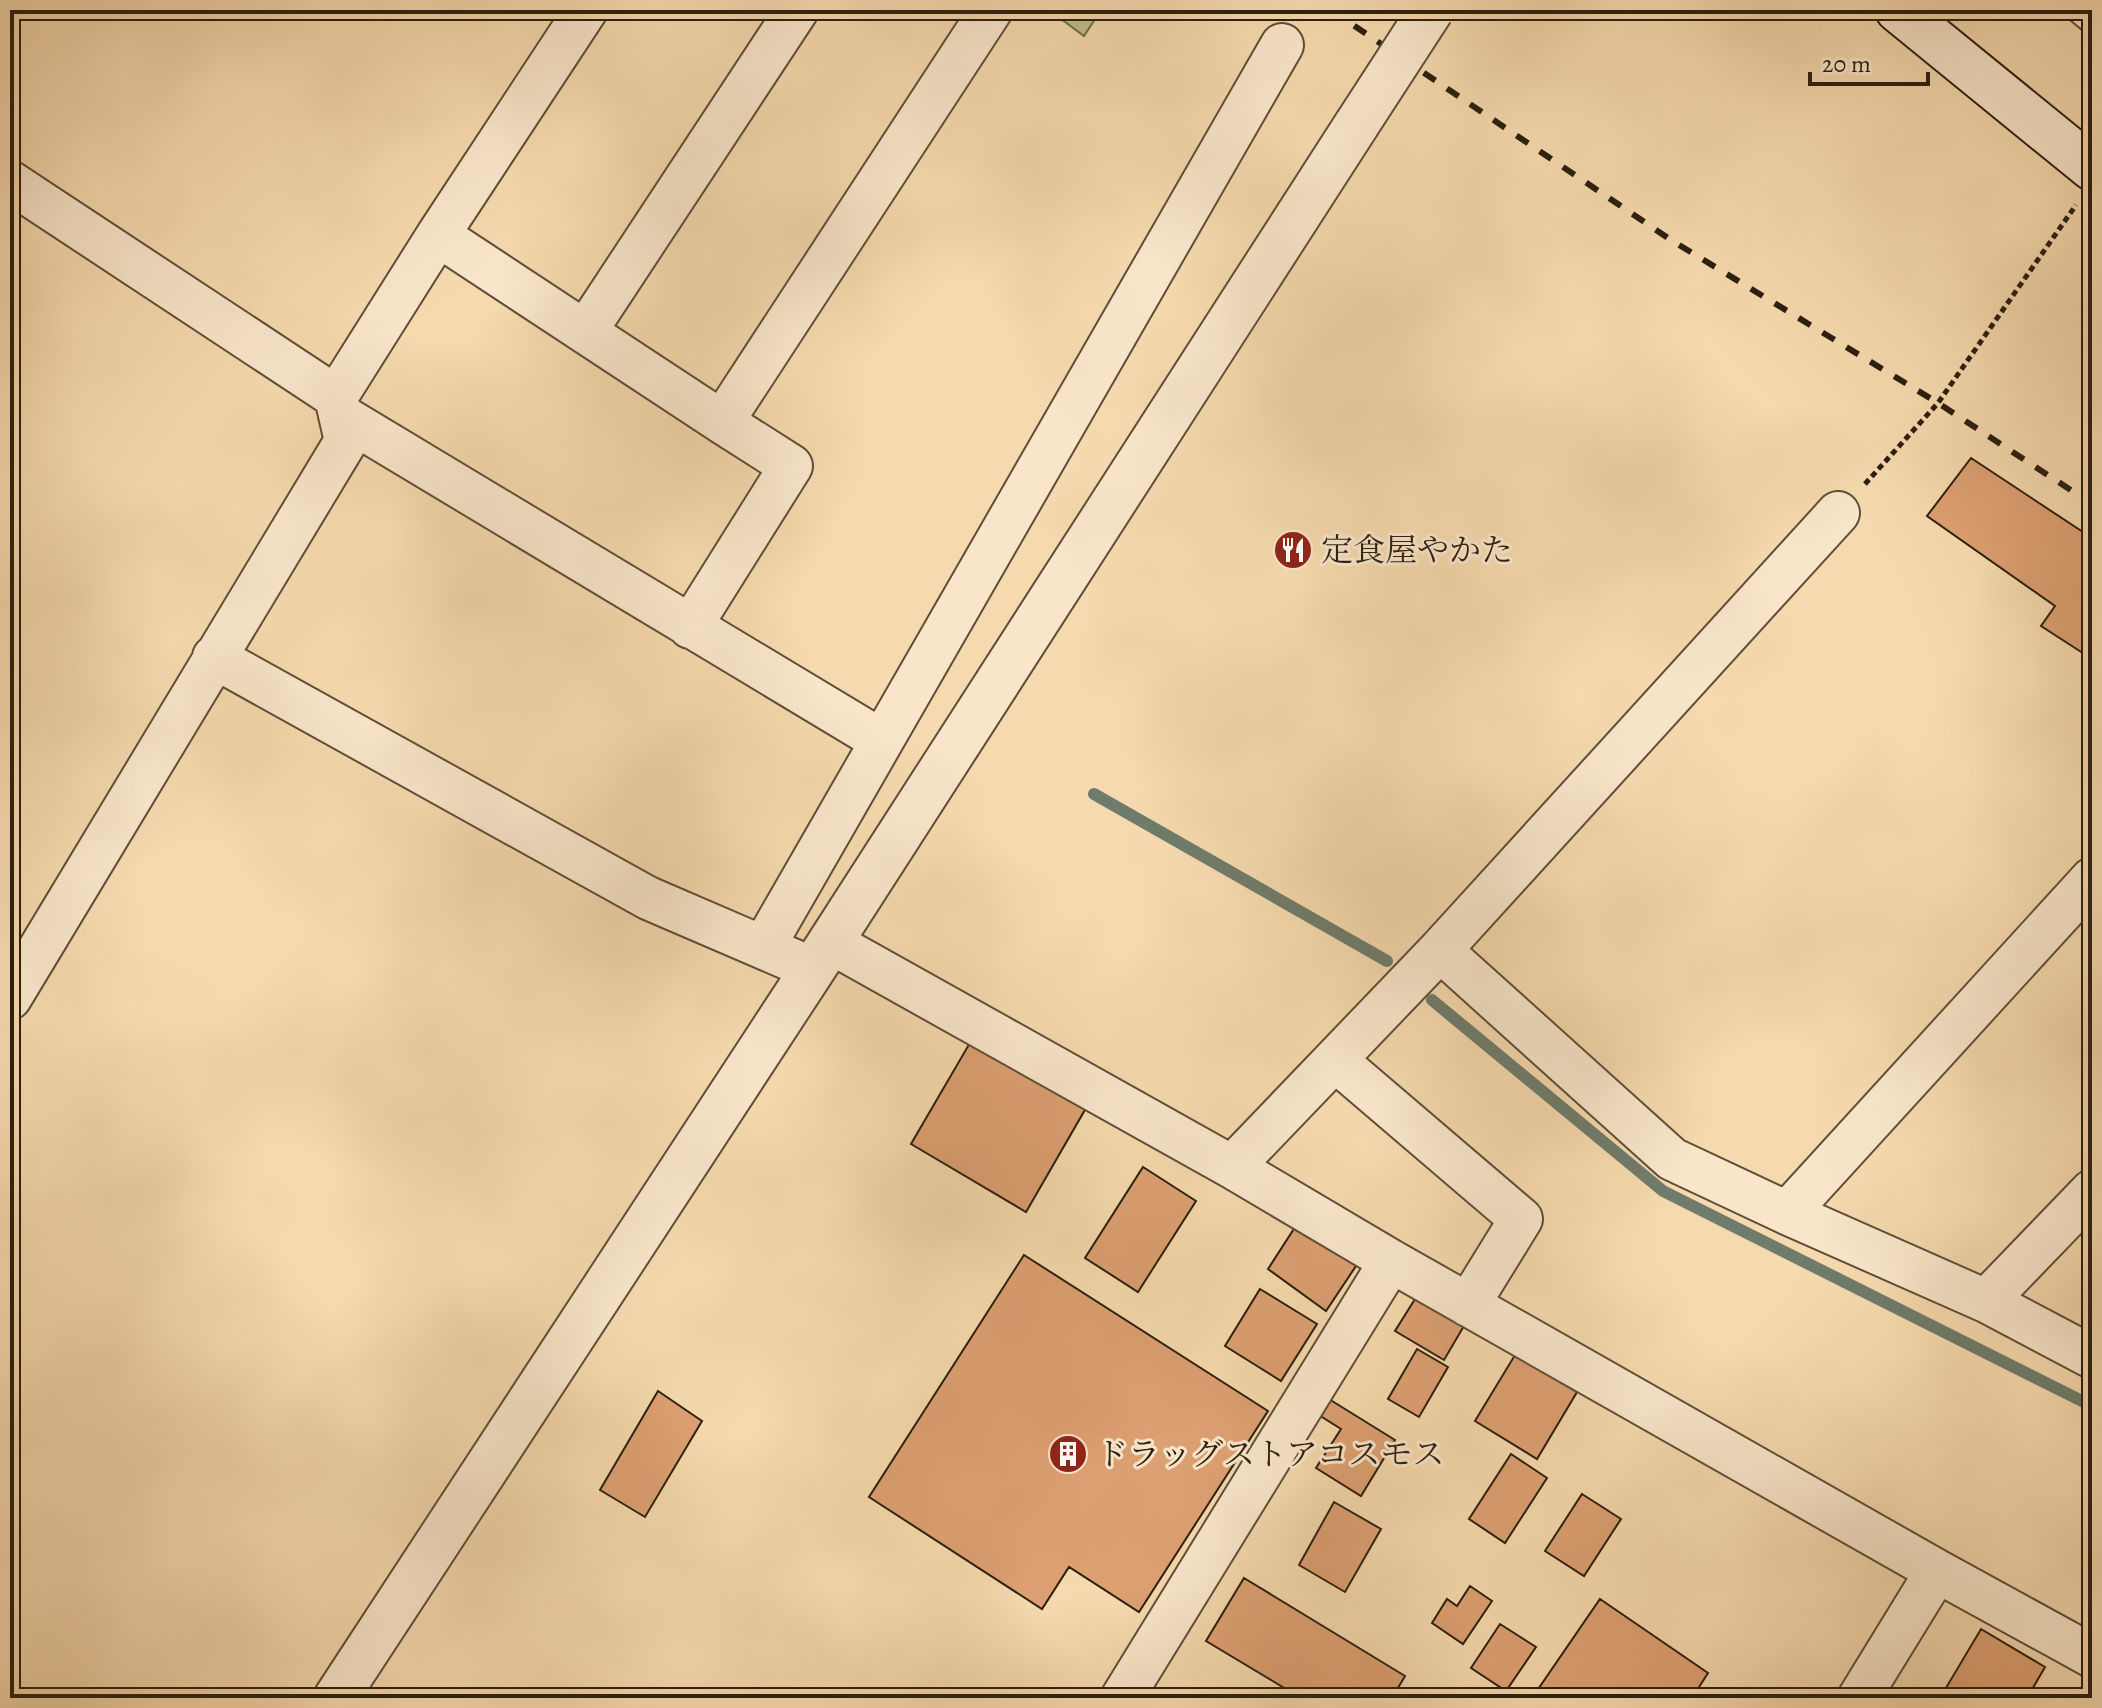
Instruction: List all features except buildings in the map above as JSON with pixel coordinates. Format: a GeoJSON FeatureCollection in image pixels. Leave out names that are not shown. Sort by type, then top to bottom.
{"type":"FeatureCollection","features":[{"type":"Feature","properties":{"kind":"street"},"geometry":{"type":"LineString","coordinates":[[10,998],[346,441],[338,406],[438,235],[586,10]]}},
{"type":"Feature","properties":{"kind":"street"},"geometry":{"type":"LineString","coordinates":[[585,332],[797,10]]}},
{"type":"Feature","properties":{"kind":"street"},"geometry":{"type":"LineString","coordinates":[[722,422],[991,10]]}},
{"type":"Feature","properties":{"kind":"street"},"geometry":{"type":"LineString","coordinates":[[336,1698],[821,956],[1431,10]]}},
{"type":"Feature","properties":{"kind":"street"},"geometry":{"type":"LineString","coordinates":[[1898,10],[2088,181]]}},
{"type":"Feature","properties":{"kind":"street"},"geometry":{"type":"LineString","coordinates":[[764,946],[1282,45]]}},
{"type":"Feature","properties":{"kind":"street"},"geometry":{"type":"LineString","coordinates":[[10,182],[338,406],[690,627],[882,741]]}},
{"type":"Feature","properties":{"kind":"street"},"geometry":{"type":"LineString","coordinates":[[438,235],[791,466],[690,627]]}},
{"type":"Feature","properties":{"kind":"street"},"geometry":{"type":"LineString","coordinates":[[1232,1167],[1440,950],[1838,513]]}},
{"type":"Feature","properties":{"kind":"street"},"geometry":{"type":"LineString","coordinates":[[214,657],[648,898],[764,946],[821,956],[1232,1167],[1468,1305],[2092,1656]]}},
{"type":"Feature","properties":{"kind":"street"},"geometry":{"type":"LineString","coordinates":[[1787,1213],[2092,879]]}},
{"type":"Feature","properties":{"kind":"street"},"geometry":{"type":"LineString","coordinates":[[1440,950],[1672,1159],[1986,1301],[2092,1357]]}},
{"type":"Feature","properties":{"kind":"street"},"geometry":{"type":"LineString","coordinates":[[1335,1060],[1521,1219],[1468,1305]]}},
{"type":"Feature","properties":{"kind":"street"},"geometry":{"type":"LineString","coordinates":[[1986,1301],[2092,1191]]}},
{"type":"Feature","properties":{"kind":"street"},"geometry":{"type":"LineString","coordinates":[[1122,1698],[1391,1261]]}},
{"type":"Feature","properties":{"kind":"street"},"geometry":{"type":"LineString","coordinates":[[1859,1698],[1937,1571]]}},
{"type":"Feature","properties":{"kind":"lane"},"geometry":{"type":"LineString","coordinates":[[2075,10],[2092,24]]}},
{"type":"Feature","properties":{"kind":"path"},"geometry":{"type":"LineString","coordinates":[[1838,513],[1938,403],[2088,181]]}},
{"type":"Feature","properties":{"kind":"green space"},"geometry":{"type":"Polygon","coordinates":[[[1049,10],[1101,10],[1084,36],[1049,10]]]}},
{"type":"Feature","properties":{"kind":"waterway"},"geometry":{"type":"LineString","coordinates":[[1094,794],[1387,961]]}},
{"type":"Feature","properties":{"kind":"waterway"},"geometry":{"type":"LineString","coordinates":[[1432,1000],[1663,1191],[2092,1406]]}},
{"type":"Feature","properties":{"kind":"railway"},"geometry":{"type":"LineString","coordinates":[[1331,10],[1671,240],[1938,403],[2092,504]]}},
{"type":"Feature","properties":{"kind":"place","name":"定食屋やかた"},"geometry":{"type":"Point","coordinates":[1293,550]}},
{"type":"Feature","properties":{"kind":"place","name":"ドラッグストアコスモス"},"geometry":{"type":"Point","coordinates":[1068,1454]}}]}
